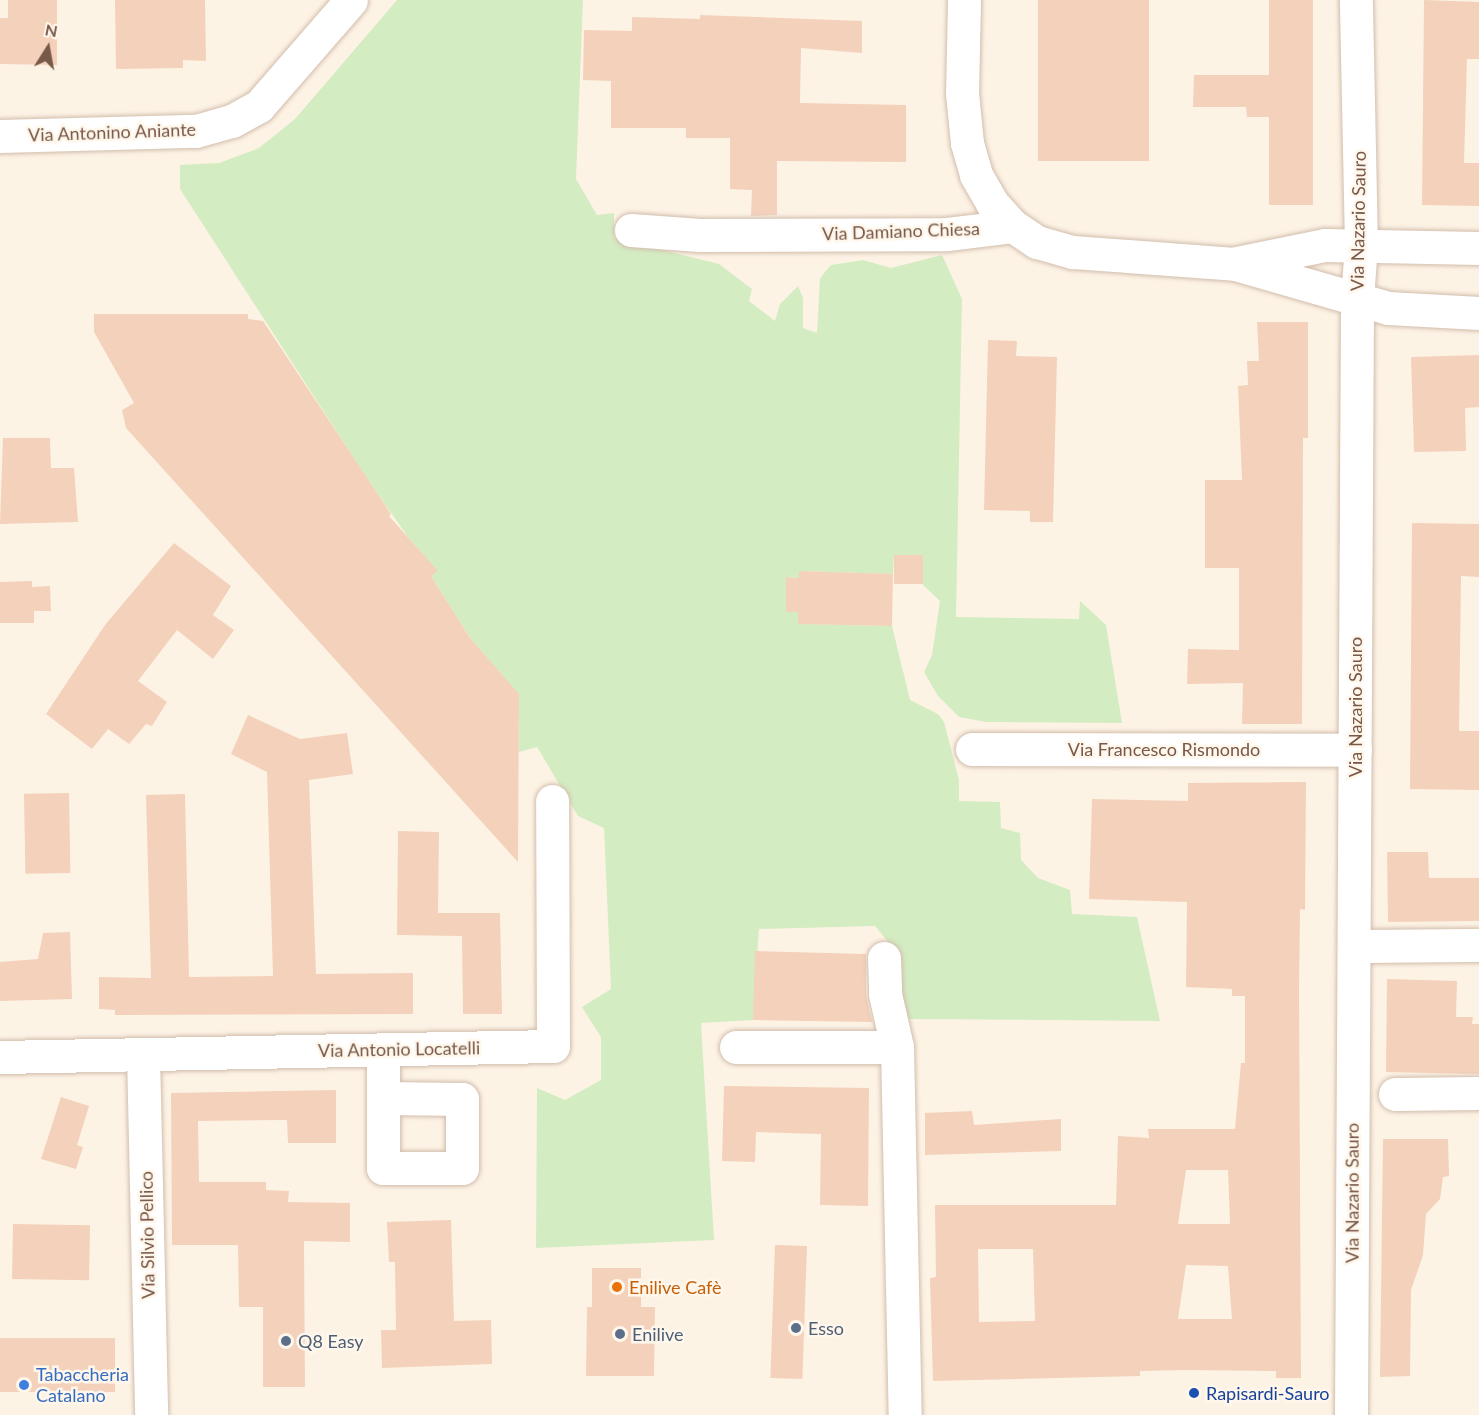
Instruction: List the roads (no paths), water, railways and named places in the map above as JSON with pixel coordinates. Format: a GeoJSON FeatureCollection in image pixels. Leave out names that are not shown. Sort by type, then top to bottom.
{"type":"FeatureCollection","features":[{"type":"Feature","properties":{"kind":"street","name":"Via Antonino Aniante"},"geometry":{"type":"LineString","coordinates":[[0,135],[196,131],[232,121],[259,106],[351,0]]}},
{"type":"Feature","properties":{"kind":"street"},"geometry":{"type":"LineString","coordinates":[[964,0],[962,93],[967,143],[976,175],[992,203],[1013,225],[1037,242],[1073,252],[1235,264],[1388,308],[1479,313]]}},
{"type":"Feature","properties":{"kind":"street","name":"Via Nazario Sauro"},"geometry":{"type":"LineString","coordinates":[[1351,1415],[1357,299],[1361,244],[1356,0]]}},
{"type":"Feature","properties":{"kind":"street","name":"Via Damiano Chiesa"},"geometry":{"type":"LineString","coordinates":[[631,230],[700,235],[946,234],[1013,225]]}},
{"type":"Feature","properties":{"kind":"street"},"geometry":{"type":"LineString","coordinates":[[1235,264],[1325,245],[1479,248]]}},
{"type":"Feature","properties":{"kind":"street","name":"Via Francesco Rismondo"},"geometry":{"type":"LineString","coordinates":[[972,749],[1355,750]]}},
{"type":"Feature","properties":{"kind":"street","name":"Via Antonio Locatelli"},"geometry":{"type":"LineString","coordinates":[[0,1057],[553,1046],[552,801]]}},
{"type":"Feature","properties":{"kind":"street"},"geometry":{"type":"LineString","coordinates":[[1354,946],[1479,945]]}},
{"type":"Feature","properties":{"kind":"street"},"geometry":{"type":"LineString","coordinates":[[884,958],[885,994],[897,1047],[905,1415]]}},
{"type":"Feature","properties":{"kind":"street"},"geometry":{"type":"LineString","coordinates":[[736,1047],[897,1047]]}},
{"type":"Feature","properties":{"kind":"street"},"geometry":{"type":"LineString","coordinates":[[383,1049],[383,1098]]}},
{"type":"Feature","properties":{"kind":"street","name":"Via Silvio Pellico"},"geometry":{"type":"LineString","coordinates":[[143,1054],[150,1415]]}},
{"type":"Feature","properties":{"kind":"street"},"geometry":{"type":"LineString","coordinates":[[1395,1094],[1479,1093]]}},
{"type":"Feature","properties":{"kind":"place","name":"Enilive Cafè"},"geometry":{"type":"Point","coordinates":[617,1287]}},
{"type":"Feature","properties":{"kind":"place","name":"Esso"},"geometry":{"type":"Point","coordinates":[796,1328]}},
{"type":"Feature","properties":{"kind":"place","name":"Enilive"},"geometry":{"type":"Point","coordinates":[620,1334]}},
{"type":"Feature","properties":{"kind":"place","name":"Q8 Easy"},"geometry":{"type":"Point","coordinates":[286,1341]}},
{"type":"Feature","properties":{"kind":"place","name":"Tabaccheria Catalano"},"geometry":{"type":"Point","coordinates":[24,1385]}},
{"type":"Feature","properties":{"kind":"place","name":"Rapisardi-Sauro"},"geometry":{"type":"Point","coordinates":[1194,1393]}}]}
